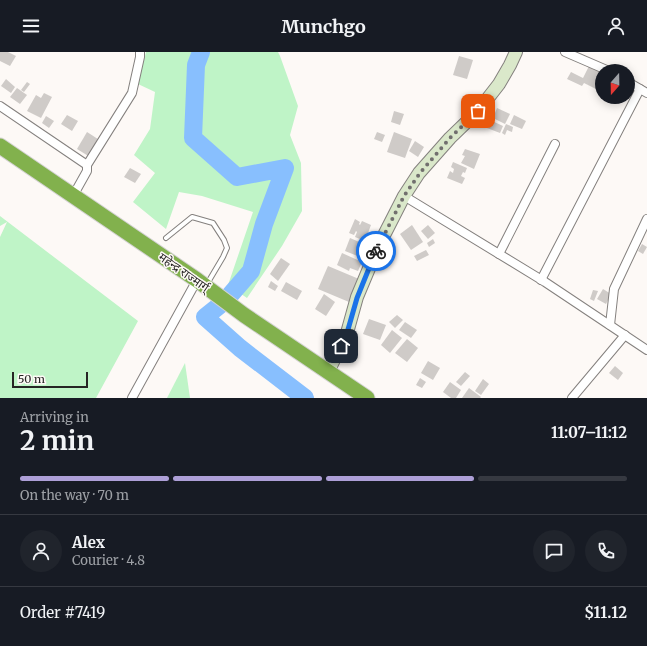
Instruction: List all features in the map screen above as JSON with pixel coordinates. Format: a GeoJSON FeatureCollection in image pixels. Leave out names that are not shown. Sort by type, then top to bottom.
{"type":"FeatureCollection","features":[{"type":"Feature","properties":{"kind":"highway","name":"महेन्द्र राज्मार्ग्"},"geometry":{"type":"LineString","coordinates":[[0,146],[205,286],[244,315],[367,398]]}},
{"type":"Feature","properties":{"kind":"street"},"geometry":{"type":"LineString","coordinates":[[73,196],[86,171],[87,165],[132,93],[140,52]]}},
{"type":"Feature","properties":{"kind":"street"},"geometry":{"type":"LineString","coordinates":[[328,372],[347,333],[357,298],[378,247],[404,196],[420,173],[450,138],[478,111],[499,84],[516,52]]}},
{"type":"Feature","properties":{"kind":"street"},"geometry":{"type":"LineString","coordinates":[[565,52],[595,65]]}},
{"type":"Feature","properties":{"kind":"street"},"geometry":{"type":"LineString","coordinates":[[541,280],[643,91]]}},
{"type":"Feature","properties":{"kind":"street"},"geometry":{"type":"LineString","coordinates":[[0,106],[87,165]]}},
{"type":"Feature","properties":{"kind":"street"},"geometry":{"type":"LineString","coordinates":[[499,254],[555,144]]}},
{"type":"Feature","properties":{"kind":"street"},"geometry":{"type":"LineString","coordinates":[[404,196],[541,280],[647,350]]}},
{"type":"Feature","properties":{"kind":"street"},"geometry":{"type":"LineString","coordinates":[[610,325],[614,289],[647,219]]}},
{"type":"Feature","properties":{"kind":"street"},"geometry":{"type":"LineString","coordinates":[[132,398],[205,286]]}},
{"type":"Feature","properties":{"kind":"street"},"geometry":{"type":"LineString","coordinates":[[572,398],[625,335]]}},
{"type":"Feature","properties":{"kind":"lane"},"geometry":{"type":"LineString","coordinates":[[166,238],[192,217],[213,223],[224,240],[226,248],[223,257],[205,286]]}},
{"type":"Feature","properties":{"kind":"green space"},"geometry":{"type":"Polygon","coordinates":[[[146,52],[278,52],[280,56],[298,106],[290,135],[301,163],[302,211],[282,246],[247,298],[228,285],[253,212],[202,196],[179,192],[166,229],[133,202],[155,173],[134,155],[150,129],[155,92],[138,84],[146,52]]]}},
{"type":"Feature","properties":{"kind":"green space"},"geometry":{"type":"Polygon","coordinates":[[[0,216],[138,321],[96,398],[0,398],[0,237],[7,222],[0,226],[0,216]]]}},
{"type":"Feature","properties":{"kind":"green space"},"geometry":{"type":"Polygon","coordinates":[[[185,363],[190,398],[167,398],[185,363]]]}},
{"type":"Feature","properties":{"kind":"building"},"geometry":{"type":"Polygon","coordinates":[[[0,52],[8,52],[16,56],[10,66],[0,61],[0,52]]]}},
{"type":"Feature","properties":{"kind":"building"},"geometry":{"type":"Polygon","coordinates":[[[459,56],[473,60],[467,79],[453,75],[459,56]]]}},
{"type":"Feature","properties":{"kind":"building"},"geometry":{"type":"Polygon","coordinates":[[[589,66],[595,69],[595,88],[584,83],[582,86],[567,79],[571,72],[583,78],[589,66]]]}},
{"type":"Feature","properties":{"kind":"building"},"geometry":{"type":"Polygon","coordinates":[[[6,79],[15,87],[11,93],[1,86],[6,79]]]}},
{"type":"Feature","properties":{"kind":"building"},"geometry":{"type":"Polygon","coordinates":[[[27,82],[30,84],[24,92],[21,90],[27,82]]]}},
{"type":"Feature","properties":{"kind":"building"},"geometry":{"type":"Polygon","coordinates":[[[17,88],[27,95],[20,104],[10,97],[17,88]]]}},
{"type":"Feature","properties":{"kind":"building"},"geometry":{"type":"Polygon","coordinates":[[[44,93],[52,97],[41,118],[27,111],[36,95],[41,98],[44,93]]]}},
{"type":"Feature","properties":{"kind":"building"},"geometry":{"type":"Polygon","coordinates":[[[497,108],[510,114],[505,124],[493,118],[497,108]]]}},
{"type":"Feature","properties":{"kind":"building"},"geometry":{"type":"Polygon","coordinates":[[[394,111],[404,114],[400,125],[391,122],[394,111]]]}},
{"type":"Feature","properties":{"kind":"building"},"geometry":{"type":"Polygon","coordinates":[[[67,115],[78,121],[72,131],[61,124],[67,115]]]}},
{"type":"Feature","properties":{"kind":"building"},"geometry":{"type":"Polygon","coordinates":[[[514,115],[526,121],[522,129],[510,124],[514,115]]]}},
{"type":"Feature","properties":{"kind":"building"},"geometry":{"type":"Polygon","coordinates":[[[46,116],[54,121],[49,128],[42,123],[46,116]]]}},
{"type":"Feature","properties":{"kind":"building"},"geometry":{"type":"Polygon","coordinates":[[[490,120],[503,126],[500,133],[487,128],[490,120]]]}},
{"type":"Feature","properties":{"kind":"building"},"geometry":{"type":"Polygon","coordinates":[[[506,124],[513,127],[512,132],[507,130],[505,135],[502,133],[506,124]]]}},
{"type":"Feature","properties":{"kind":"building"},"geometry":{"type":"Polygon","coordinates":[[[87,132],[101,141],[90,157],[77,149],[87,132]]]}},
{"type":"Feature","properties":{"kind":"building"},"geometry":{"type":"Polygon","coordinates":[[[377,132],[385,135],[382,142],[374,139],[377,132]]]}},
{"type":"Feature","properties":{"kind":"building"},"geometry":{"type":"Polygon","coordinates":[[[394,132],[412,139],[405,158],[387,152],[394,132]]]}},
{"type":"Feature","properties":{"kind":"building"},"geometry":{"type":"Polygon","coordinates":[[[415,141],[424,147],[418,157],[409,151],[415,141]]]}},
{"type":"Feature","properties":{"kind":"building"},"geometry":{"type":"Polygon","coordinates":[[[465,149],[480,154],[474,169],[461,163],[465,156],[462,155],[465,149]]]}},
{"type":"Feature","properties":{"kind":"building"},"geometry":{"type":"Polygon","coordinates":[[[453,162],[467,168],[465,173],[463,172],[461,176],[465,178],[462,184],[447,178],[450,171],[453,173],[454,169],[451,167],[453,162]]]}},
{"type":"Feature","properties":{"kind":"building"},"geometry":{"type":"Polygon","coordinates":[[[130,168],[141,174],[135,183],[124,177],[130,168]]]}},
{"type":"Feature","properties":{"kind":"building"},"geometry":{"type":"Polygon","coordinates":[[[355,219],[360,222],[360,225],[362,221],[371,225],[365,241],[355,237],[356,231],[354,235],[349,233],[355,219]]]}},
{"type":"Feature","properties":{"kind":"building"},"geometry":{"type":"Polygon","coordinates":[[[412,225],[423,242],[411,250],[400,234],[412,225]]]}},
{"type":"Feature","properties":{"kind":"building"},"geometry":{"type":"Polygon","coordinates":[[[428,225],[435,233],[428,239],[421,231],[428,225]]]}},
{"type":"Feature","properties":{"kind":"building"},"geometry":{"type":"Polygon","coordinates":[[[350,238],[364,244],[360,257],[345,251],[350,238]]]}},
{"type":"Feature","properties":{"kind":"building"},"geometry":{"type":"Polygon","coordinates":[[[433,239],[435,243],[429,247],[427,243],[433,239]]]}},
{"type":"Feature","properties":{"kind":"building"},"geometry":{"type":"Polygon","coordinates":[[[642,244],[647,247],[643,254],[638,251],[642,244]]]}},
{"type":"Feature","properties":{"kind":"building"},"geometry":{"type":"Polygon","coordinates":[[[426,250],[429,255],[417,261],[414,256],[426,250]]]}},
{"type":"Feature","properties":{"kind":"building"},"geometry":{"type":"Polygon","coordinates":[[[342,253],[362,262],[358,271],[350,268],[349,271],[337,265],[342,253]]]}},
{"type":"Feature","properties":{"kind":"building"},"geometry":{"type":"Polygon","coordinates":[[[281,258],[290,264],[278,281],[270,274],[281,258]]]}},
{"type":"Feature","properties":{"kind":"building"},"geometry":{"type":"Polygon","coordinates":[[[328,266],[359,279],[349,302],[318,289],[328,266]]]}},
{"type":"Feature","properties":{"kind":"building"},"geometry":{"type":"Polygon","coordinates":[[[271,281],[278,286],[275,291],[268,287],[271,281]]]}},
{"type":"Feature","properties":{"kind":"building"},"geometry":{"type":"Polygon","coordinates":[[[286,282],[302,291],[297,300],[281,291],[286,282]]]}},
{"type":"Feature","properties":{"kind":"building"},"geometry":{"type":"Polygon","coordinates":[[[603,289],[611,294],[606,304],[597,299],[603,289]]]}},
{"type":"Feature","properties":{"kind":"building"},"geometry":{"type":"Polygon","coordinates":[[[593,290],[598,291],[594,301],[590,299],[593,290]]]}},
{"type":"Feature","properties":{"kind":"building"},"geometry":{"type":"Polygon","coordinates":[[[324,294],[335,302],[326,316],[315,309],[324,294]]]}},
{"type":"Feature","properties":{"kind":"building"},"geometry":{"type":"Polygon","coordinates":[[[397,315],[403,320],[395,328],[389,322],[397,315]]]}},
{"type":"Feature","properties":{"kind":"building"},"geometry":{"type":"Polygon","coordinates":[[[369,319],[386,325],[380,340],[363,334],[369,319]]]}},
{"type":"Feature","properties":{"kind":"building"},"geometry":{"type":"Polygon","coordinates":[[[405,322],[417,330],[411,338],[399,330],[405,322]]]}},
{"type":"Feature","properties":{"kind":"building"},"geometry":{"type":"Polygon","coordinates":[[[392,330],[402,338],[390,353],[381,345],[392,330]]]}},
{"type":"Feature","properties":{"kind":"building"},"geometry":{"type":"Polygon","coordinates":[[[407,339],[418,348],[407,362],[395,353],[407,339]]]}},
{"type":"Feature","properties":{"kind":"building"},"geometry":{"type":"Polygon","coordinates":[[[428,361],[440,368],[433,380],[421,373],[428,361]]]}},
{"type":"Feature","properties":{"kind":"building"},"geometry":{"type":"Polygon","coordinates":[[[615,366],[623,373],[618,380],[609,373],[615,366]]]}},
{"type":"Feature","properties":{"kind":"building"},"geometry":{"type":"Polygon","coordinates":[[[465,372],[470,376],[461,386],[456,382],[465,372]]]}},
{"type":"Feature","properties":{"kind":"building"},"geometry":{"type":"Polygon","coordinates":[[[420,378],[426,382],[422,388],[416,385],[420,378]]]}},
{"type":"Feature","properties":{"kind":"building"},"geometry":{"type":"Polygon","coordinates":[[[483,379],[489,384],[481,395],[475,391],[483,379]]]}},
{"type":"Feature","properties":{"kind":"building"},"geometry":{"type":"Polygon","coordinates":[[[450,382],[461,390],[456,398],[451,398],[443,392],[450,382]]]}},
{"type":"Feature","properties":{"kind":"building"},"geometry":{"type":"Polygon","coordinates":[[[469,388],[481,397],[462,398],[469,388]]]}},
{"type":"Feature","properties":{"kind":"waterway"},"geometry":{"type":"LineString","coordinates":[[201,52],[196,65],[193,138],[237,177],[285,168],[264,224],[251,271],[225,301],[205,317],[240,348],[305,398]]}},
{"type":"Feature","properties":{"kind":"way so far"},"geometry":{"type":"LineString","coordinates":[[376,251],[404,196],[420,173],[450,138],[478,111]]}},
{"type":"Feature","properties":{"kind":"route"},"geometry":{"type":"LineString","coordinates":[[341,346],[347,333],[357,298],[376,251]]}}]}
